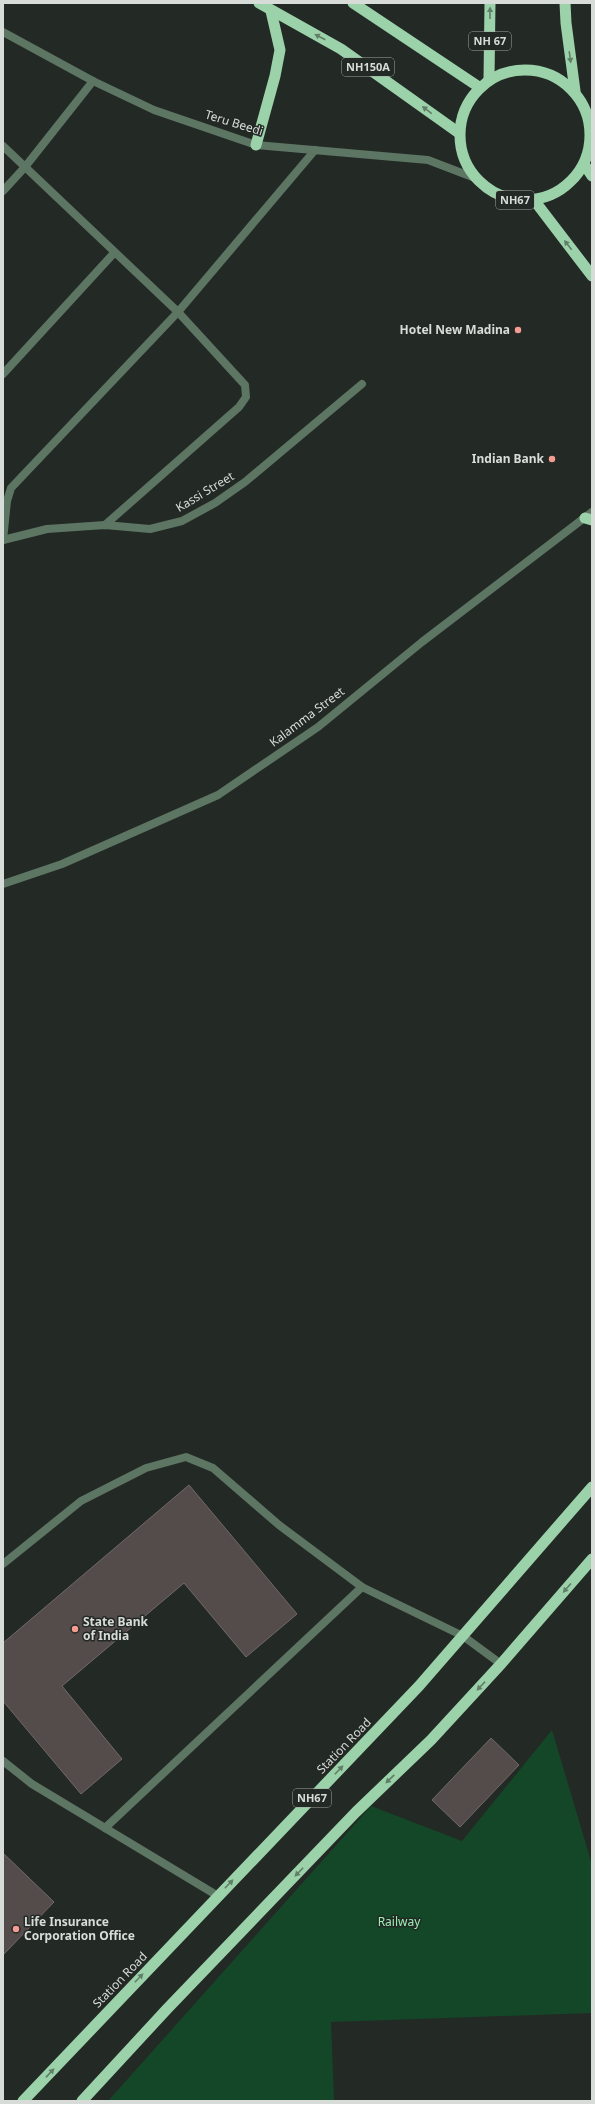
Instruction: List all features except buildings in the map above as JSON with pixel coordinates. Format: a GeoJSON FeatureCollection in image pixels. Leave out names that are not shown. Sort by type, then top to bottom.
{"type":"FeatureCollection","features":[{"type":"Feature","properties":{"kind":"highway","name":"NH150A"},"geometry":{"type":"LineString","coordinates":[[259,3],[271,11],[341,48],[459,133]]}},
{"type":"Feature","properties":{"kind":"highway"},"geometry":{"type":"LineString","coordinates":[[353,3],[479,87]]}},
{"type":"Feature","properties":{"kind":"highway","name":"NH 67"},"geometry":{"type":"LineString","coordinates":[[489,79],[490,3]]}},
{"type":"Feature","properties":{"kind":"highway","name":"NH67"},"geometry":{"type":"LineString","coordinates":[[565,3],[575,91],[585,108],[590,126],[590,146],[584,164],[572,181],[554,194],[534,200],[512,200],[491,192],[475,178],[463,158],[459,133],[462,116],[468,100],[479,87],[489,79],[511,70],[535,70],[556,77],[575,91]]}},
{"type":"Feature","properties":{"kind":"highway"},"geometry":{"type":"LineString","coordinates":[[256,145],[275,76],[280,50],[271,11]]}},
{"type":"Feature","properties":{"kind":"highway"},"geometry":{"type":"LineString","coordinates":[[584,164],[592,176]]}},
{"type":"Feature","properties":{"kind":"highway","name":"NH67"},"geometry":{"type":"LineString","coordinates":[[534,200],[592,276]]}},
{"type":"Feature","properties":{"kind":"highway","name":"Station Road"},"geometry":{"type":"LineString","coordinates":[[23,2101],[419,1686],[592,1487]]}},
{"type":"Feature","properties":{"kind":"highway"},"geometry":{"type":"LineString","coordinates":[[82,2101],[183,1992],[356,1812],[431,1740],[501,1664],[592,1559]]}},
{"type":"Feature","properties":{"kind":"street","name":"Teru Beedi"},"geometry":{"type":"LineString","coordinates":[[3,32],[93,81],[154,110],[256,145],[428,160],[475,178]]}},
{"type":"Feature","properties":{"kind":"street"},"geometry":{"type":"LineString","coordinates":[[3,190],[25,167],[93,81]]}},
{"type":"Feature","properties":{"kind":"street"},"geometry":{"type":"LineString","coordinates":[[3,146],[114,253],[178,312],[245,385],[246,396],[239,407],[105,525]]}},
{"type":"Feature","properties":{"kind":"street"},"geometry":{"type":"LineString","coordinates":[[3,540],[7,501],[11,488],[178,312],[315,150]]}},
{"type":"Feature","properties":{"kind":"street"},"geometry":{"type":"LineString","coordinates":[[3,374],[114,253]]}},
{"type":"Feature","properties":{"kind":"street","name":"Kassi Street"},"geometry":{"type":"LineString","coordinates":[[3,540],[47,529],[105,525],[150,529],[182,521],[215,503],[250,478],[362,384]]}},
{"type":"Feature","properties":{"kind":"street","name":"Kalamma Street"},"geometry":{"type":"LineString","coordinates":[[3,884],[62,864],[218,795],[318,727],[422,642],[590,517]]}},
{"type":"Feature","properties":{"kind":"street"},"geometry":{"type":"LineString","coordinates":[[3,1564],[81,1501],[146,1468],[186,1457],[213,1468],[279,1526],[362,1587],[463,1636],[501,1664]]}},
{"type":"Feature","properties":{"kind":"street"},"geometry":{"type":"LineString","coordinates":[[105,1828],[362,1587]]}},
{"type":"Feature","properties":{"kind":"street"},"geometry":{"type":"LineString","coordinates":[[3,1761],[32,1784],[218,1896]]}},
{"type":"Feature","properties":{"kind":"green space","name":"Railway"},"geometry":{"type":"Polygon","coordinates":[[[552,1730],[591,1861],[592,2013],[331,2022],[334,2101],[108,2101],[371,1806],[462,1841],[552,1730]]]}},
{"type":"Feature","properties":{"kind":"place","name":"Hotel New Madina"},"geometry":{"type":"Point","coordinates":[518,330]}},
{"type":"Feature","properties":{"kind":"place","name":"Indian Bank"},"geometry":{"type":"Point","coordinates":[552,459]}},
{"type":"Feature","properties":{"kind":"place","name":"State Bank of India"},"geometry":{"type":"Point","coordinates":[75,1629]}},
{"type":"Feature","properties":{"kind":"place","name":"Life Insurance Corporation Office"},"geometry":{"type":"Point","coordinates":[16,1929]}}]}
